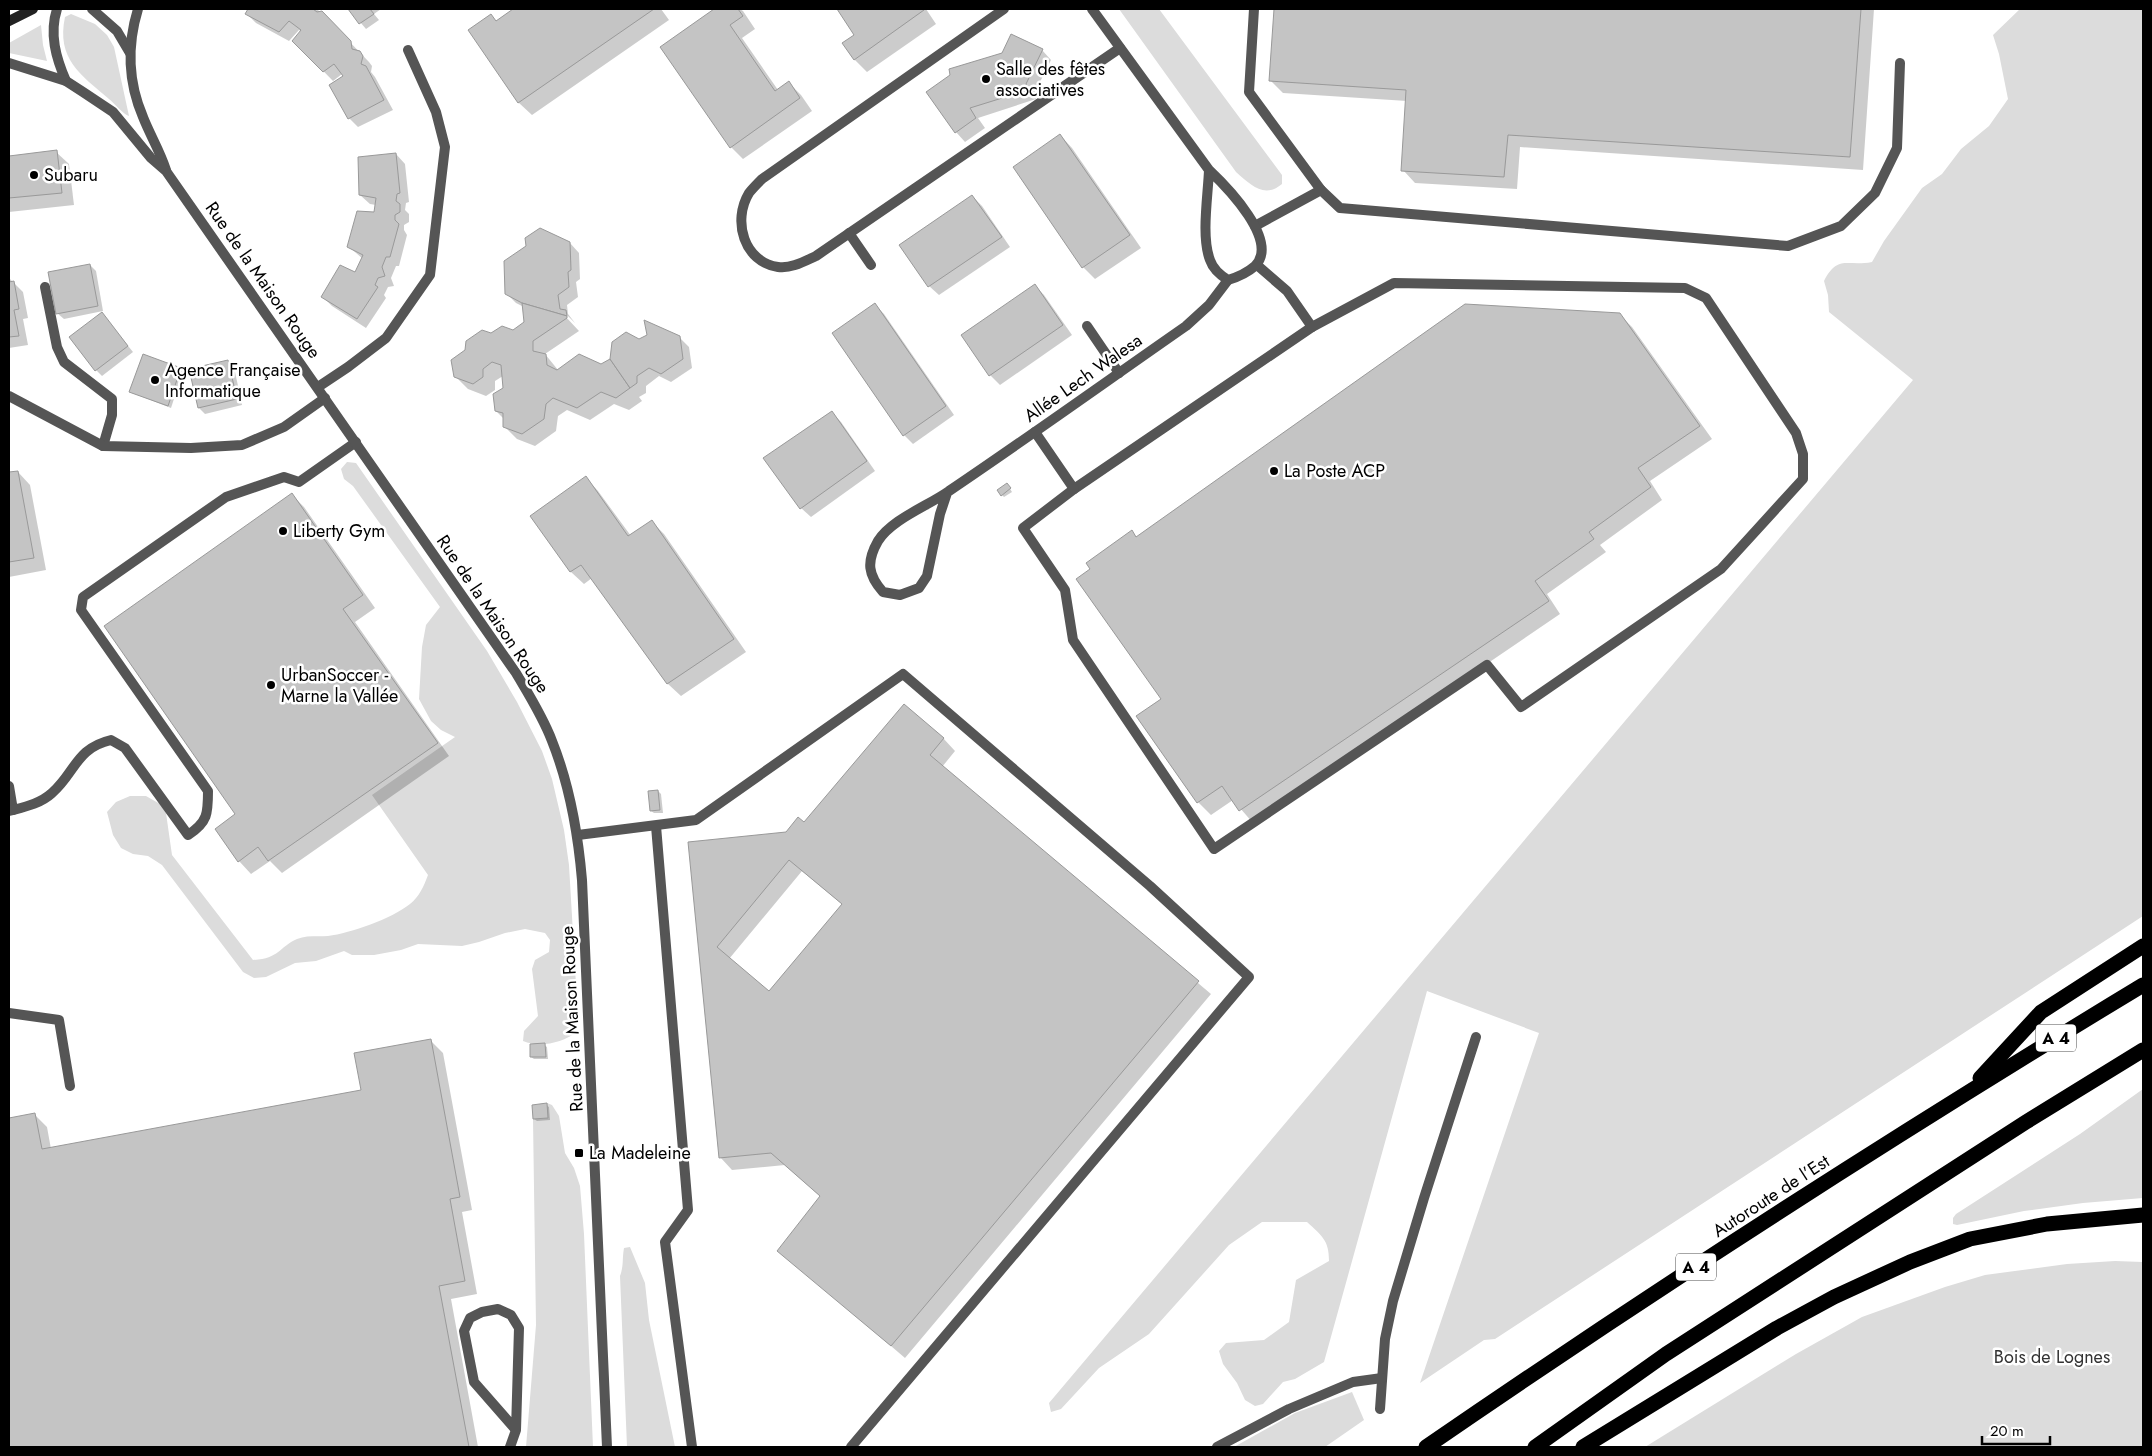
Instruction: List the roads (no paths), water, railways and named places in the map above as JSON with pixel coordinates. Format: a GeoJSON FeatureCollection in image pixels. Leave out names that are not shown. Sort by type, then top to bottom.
{"type":"FeatureCollection","features":[{"type":"Feature","properties":{"kind":"highway"},"geometry":{"type":"LineString","coordinates":[[1969,1091],[2041,1012],[2143,946]]}},
{"type":"Feature","properties":{"kind":"highway","name":"Autoroute de l’Est"},"geometry":{"type":"LineString","coordinates":[[1426,1447],[1548,1363],[1969,1091],[2143,985]]}},
{"type":"Feature","properties":{"kind":"highway"},"geometry":{"type":"LineString","coordinates":[[1535,1447],[1666,1354],[2026,1122],[2143,1050]]}},
{"type":"Feature","properties":{"kind":"highway"},"geometry":{"type":"LineString","coordinates":[[1583,1447],[1777,1328],[1834,1297],[1910,1262],[1970,1239],[2047,1224],[2143,1215]]}},
{"type":"Feature","properties":{"kind":"main road"},"geometry":{"type":"LineString","coordinates":[[9,21],[33,9]]}},
{"type":"Feature","properties":{"kind":"street"},"geometry":{"type":"LineString","coordinates":[[57,9],[53,31],[54,44],[58,62],[66,81]]}},
{"type":"Feature","properties":{"kind":"street"},"geometry":{"type":"LineString","coordinates":[[92,9],[117,31],[130,54]]}},
{"type":"Feature","properties":{"kind":"street"},"geometry":{"type":"LineString","coordinates":[[138,9],[133,26],[130,54],[136,98],[161,153],[166,171]]}},
{"type":"Feature","properties":{"kind":"street"},"geometry":{"type":"LineString","coordinates":[[1004,9],[762,179],[750,193],[744,206],[742,226],[744,242],[753,255],[766,264],[780,268],[797,265],[816,256],[1120,48]]}},
{"type":"Feature","properties":{"kind":"street"},"geometry":{"type":"LineString","coordinates":[[1092,9],[1209,170],[1226,186],[1255,226],[1261,239],[1263,251],[1256,265],[1287,291],[1312,327]]}},
{"type":"Feature","properties":{"kind":"street"},"geometry":{"type":"LineString","coordinates":[[1254,9],[1249,92],[1321,190],[1340,208],[1788,246],[1841,226],[1875,193],[1897,148],[1900,63]]}},
{"type":"Feature","properties":{"kind":"street"},"geometry":{"type":"LineString","coordinates":[[318,387],[386,338],[430,275],[445,147],[436,112],[408,50]]}},
{"type":"Feature","properties":{"kind":"street"},"geometry":{"type":"LineString","coordinates":[[9,64],[66,81],[113,112],[151,158],[166,171]]}},
{"type":"Feature","properties":{"kind":"street"},"geometry":{"type":"LineString","coordinates":[[1209,170],[1206,237],[1210,260],[1217,272],[1228,280]]}},
{"type":"Feature","properties":{"kind":"street","name":"Rue de la Maison Rouge"},"geometry":{"type":"LineString","coordinates":[[166,171],[516,673],[552,741],[566,782],[578,835],[589,1018],[607,1447]]}},
{"type":"Feature","properties":{"kind":"street"},"geometry":{"type":"LineString","coordinates":[[1255,226],[1321,190]]}},
{"type":"Feature","properties":{"kind":"street"},"geometry":{"type":"LineString","coordinates":[[849,233],[871,265]]}},
{"type":"Feature","properties":{"kind":"street","name":"Allée Lech Walesa"},"geometry":{"type":"LineString","coordinates":[[947,493],[940,514],[927,576],[918,588],[900,595],[883,592],[872,580],[869,562],[879,540],[903,518],[947,493],[1186,326],[1209,305],[1228,280],[1244,274],[1256,265]]}},
{"type":"Feature","properties":{"kind":"street"},"geometry":{"type":"LineString","coordinates":[[1394,283],[1686,288],[1706,298],[1796,433],[1804,454],[1802,479],[1721,569],[1521,707],[1486,664],[1214,849],[1074,640],[1065,590],[1023,528],[1074,490],[1312,327],[1394,283]]}},
{"type":"Feature","properties":{"kind":"street"},"geometry":{"type":"LineString","coordinates":[[45,287],[57,347],[64,362],[112,399],[112,416],[104,446]]}},
{"type":"Feature","properties":{"kind":"street"},"geometry":{"type":"LineString","coordinates":[[1087,326],[1119,373]]}},
{"type":"Feature","properties":{"kind":"street"},"geometry":{"type":"LineString","coordinates":[[9,396],[104,446],[191,448],[242,445],[284,427],[325,398]]}},
{"type":"Feature","properties":{"kind":"street"},"geometry":{"type":"LineString","coordinates":[[1035,432],[1074,490]]}},
{"type":"Feature","properties":{"kind":"street"},"geometry":{"type":"LineString","coordinates":[[9,786],[11,810],[29,806],[52,793],[83,755],[97,744],[112,740],[125,748],[188,835],[199,828],[208,812],[208,791],[81,610],[83,597],[226,497],[284,477],[299,482],[356,442]]}},
{"type":"Feature","properties":{"kind":"street"},"geometry":{"type":"LineString","coordinates":[[578,835],[696,820],[903,674],[1142,880],[1250,977],[851,1447]]}},
{"type":"Feature","properties":{"kind":"street"},"geometry":{"type":"LineString","coordinates":[[656,826],[688,1210],[665,1242],[692,1447]]}},
{"type":"Feature","properties":{"kind":"street"},"geometry":{"type":"LineString","coordinates":[[9,1013],[59,1020],[70,1086]]}},
{"type":"Feature","properties":{"kind":"street"},"geometry":{"type":"LineString","coordinates":[[1380,1409],[1385,1339],[1393,1301],[1476,1036]]}},
{"type":"Feature","properties":{"kind":"street"},"geometry":{"type":"LineString","coordinates":[[510,1447],[516,1430],[519,1328],[511,1315],[498,1309],[482,1312],[470,1318],[464,1331],[474,1382],[516,1430]]}},
{"type":"Feature","properties":{"kind":"street"},"geometry":{"type":"LineString","coordinates":[[1217,1447],[1289,1409],[1354,1382],[1382,1378]]}},
{"type":"Feature","properties":{"kind":"place","name":"Salle des fêtes associatives"},"geometry":{"type":"Point","coordinates":[986,79]}},
{"type":"Feature","properties":{"kind":"place","name":"Subaru"},"geometry":{"type":"Point","coordinates":[34,175]}},
{"type":"Feature","properties":{"kind":"place","name":"Agence Française Informatique"},"geometry":{"type":"Point","coordinates":[155,380]}},
{"type":"Feature","properties":{"kind":"place","name":"La Poste ACP"},"geometry":{"type":"Point","coordinates":[1274,471]}},
{"type":"Feature","properties":{"kind":"place","name":"Liberty Gym"},"geometry":{"type":"Point","coordinates":[283,531]}},
{"type":"Feature","properties":{"kind":"place","name":"UrbanSoccer - Marne la Vallée"},"geometry":{"type":"Point","coordinates":[271,685]}},
{"type":"Feature","properties":{"kind":"place","name":"La Madeleine"},"geometry":{"type":"Point","coordinates":[579,1153]}},
{"type":"Feature","properties":{"kind":"park label","name":"Bois de Lognes"},"geometry":{"type":"Point","coordinates":[2052,1357]}}]}
